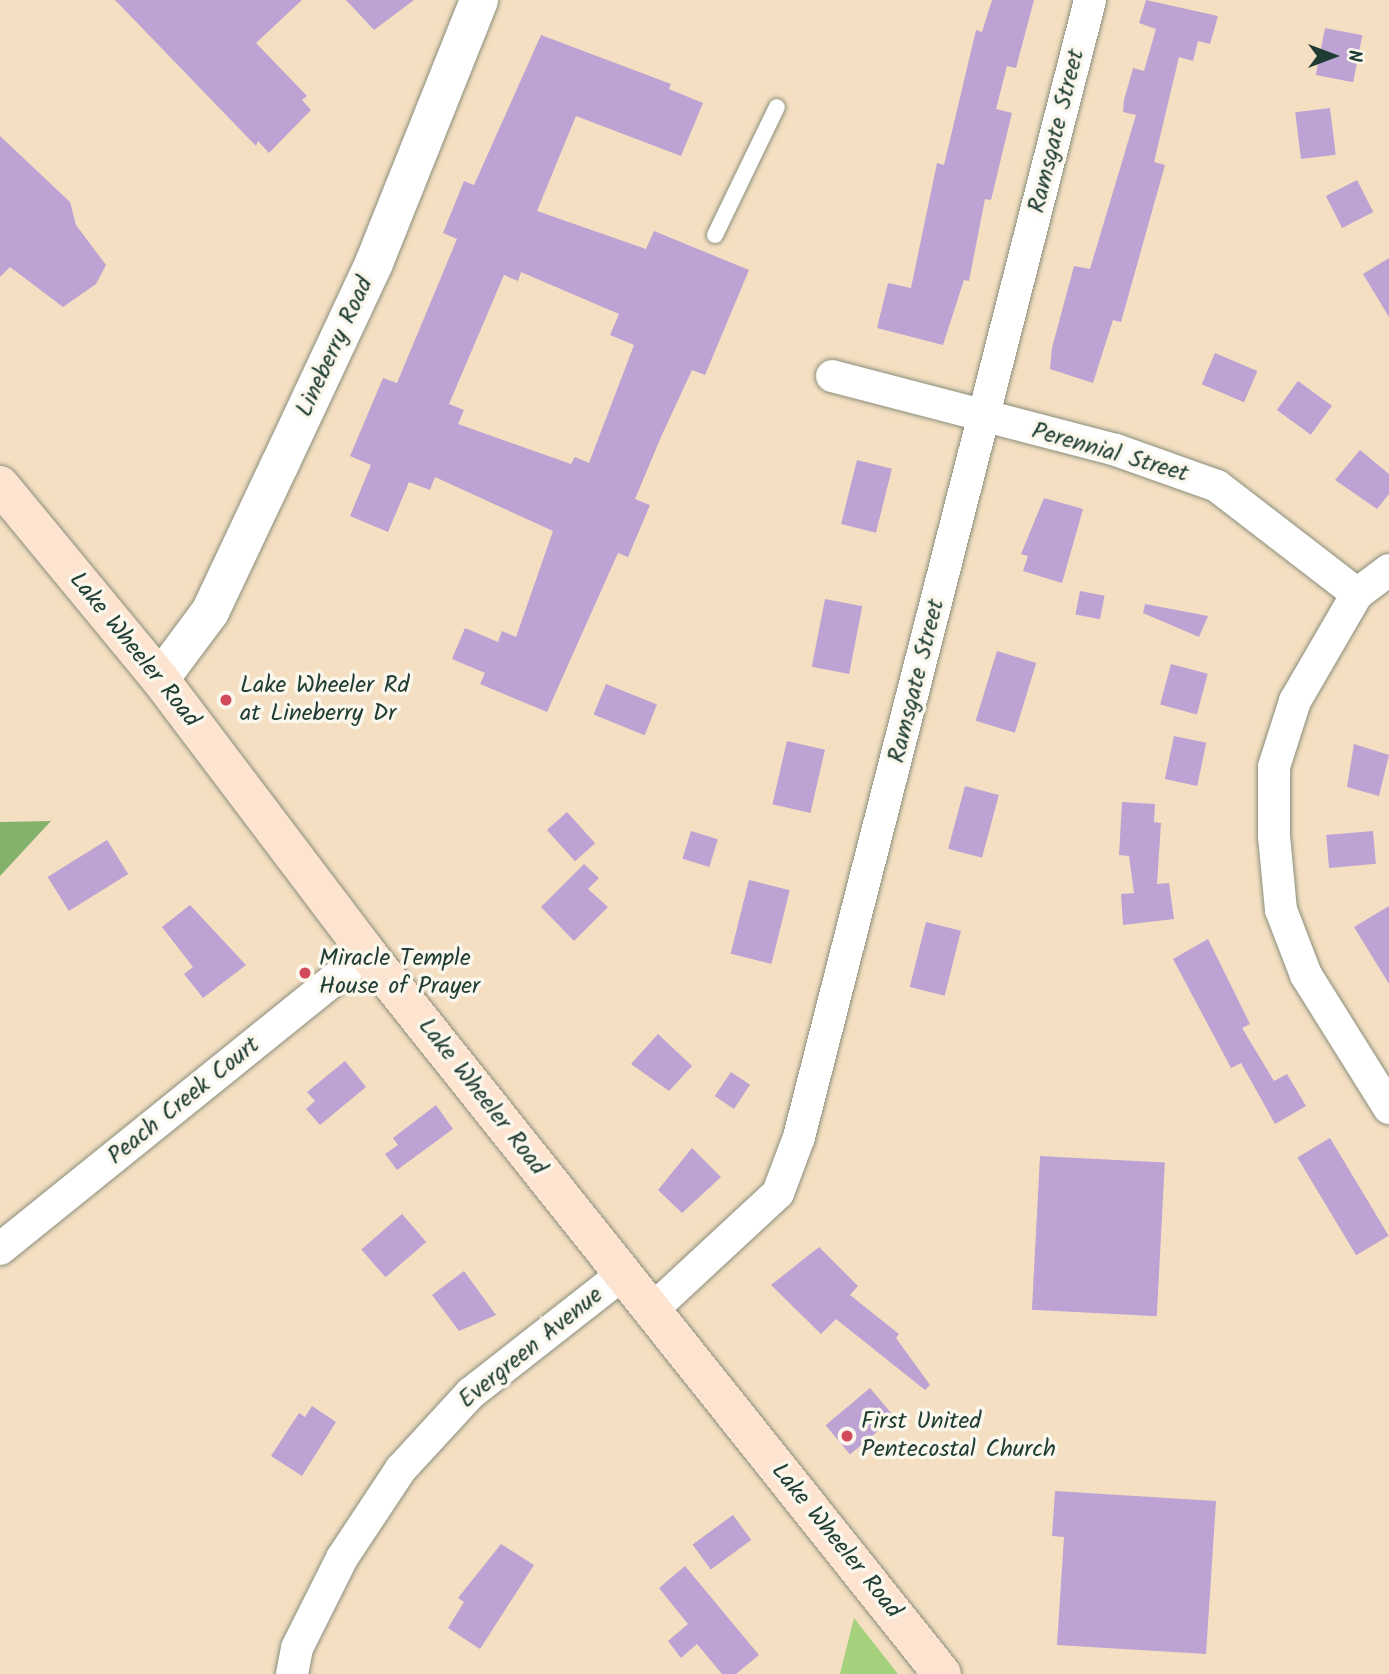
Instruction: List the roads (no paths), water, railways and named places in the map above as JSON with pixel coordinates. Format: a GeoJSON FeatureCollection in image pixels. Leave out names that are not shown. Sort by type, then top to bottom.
{"type":"FeatureCollection","features":[{"type":"Feature","properties":{"kind":"main road","name":"Lake Wheeler Road"},"geometry":{"type":"LineString","coordinates":[[0,485],[160,679],[368,953],[942,1674]]}},
{"type":"Feature","properties":{"kind":"street","name":"Lineberry Road"},"geometry":{"type":"LineString","coordinates":[[160,679],[210,612],[281,464],[374,263],[479,0]]}},
{"type":"Feature","properties":{"kind":"street","name":"Ramsgate Street"},"geometry":{"type":"LineString","coordinates":[[652,1310],[740,1235],[778,1193],[786,1171],[818,1070],[1090,0]]}},
{"type":"Feature","properties":{"kind":"street","name":"Perennial Street"},"geometry":{"type":"LineString","coordinates":[[832,376],[984,418],[1116,450],[1217,486],[1357,594]]}},
{"type":"Feature","properties":{"kind":"street"},"geometry":{"type":"LineString","coordinates":[[1389,570],[1357,594],[1295,701],[1274,767],[1274,836],[1281,910],[1306,975],[1389,1108]]}},
{"type":"Feature","properties":{"kind":"street","name":"Peach Creek Court"},"geometry":{"type":"LineString","coordinates":[[2,1244],[368,953]]}},
{"type":"Feature","properties":{"kind":"street","name":"Evergreen Avenue"},"geometry":{"type":"LineString","coordinates":[[292,1674],[297,1648],[342,1558],[401,1469],[471,1393],[623,1274]]}},
{"type":"Feature","properties":{"kind":"lane"},"geometry":{"type":"LineString","coordinates":[[715,235],[777,107]]}},
{"type":"Feature","properties":{"kind":"place","name":"Lake Wheeler Rd at Lineberry Dr"},"geometry":{"type":"Point","coordinates":[226,700]}},
{"type":"Feature","properties":{"kind":"place","name":"Miracle Temple House of Prayer"},"geometry":{"type":"Point","coordinates":[305,973]}},
{"type":"Feature","properties":{"kind":"place","name":"First United Pentecostal Church"},"geometry":{"type":"Point","coordinates":[847,1436]}}]}
